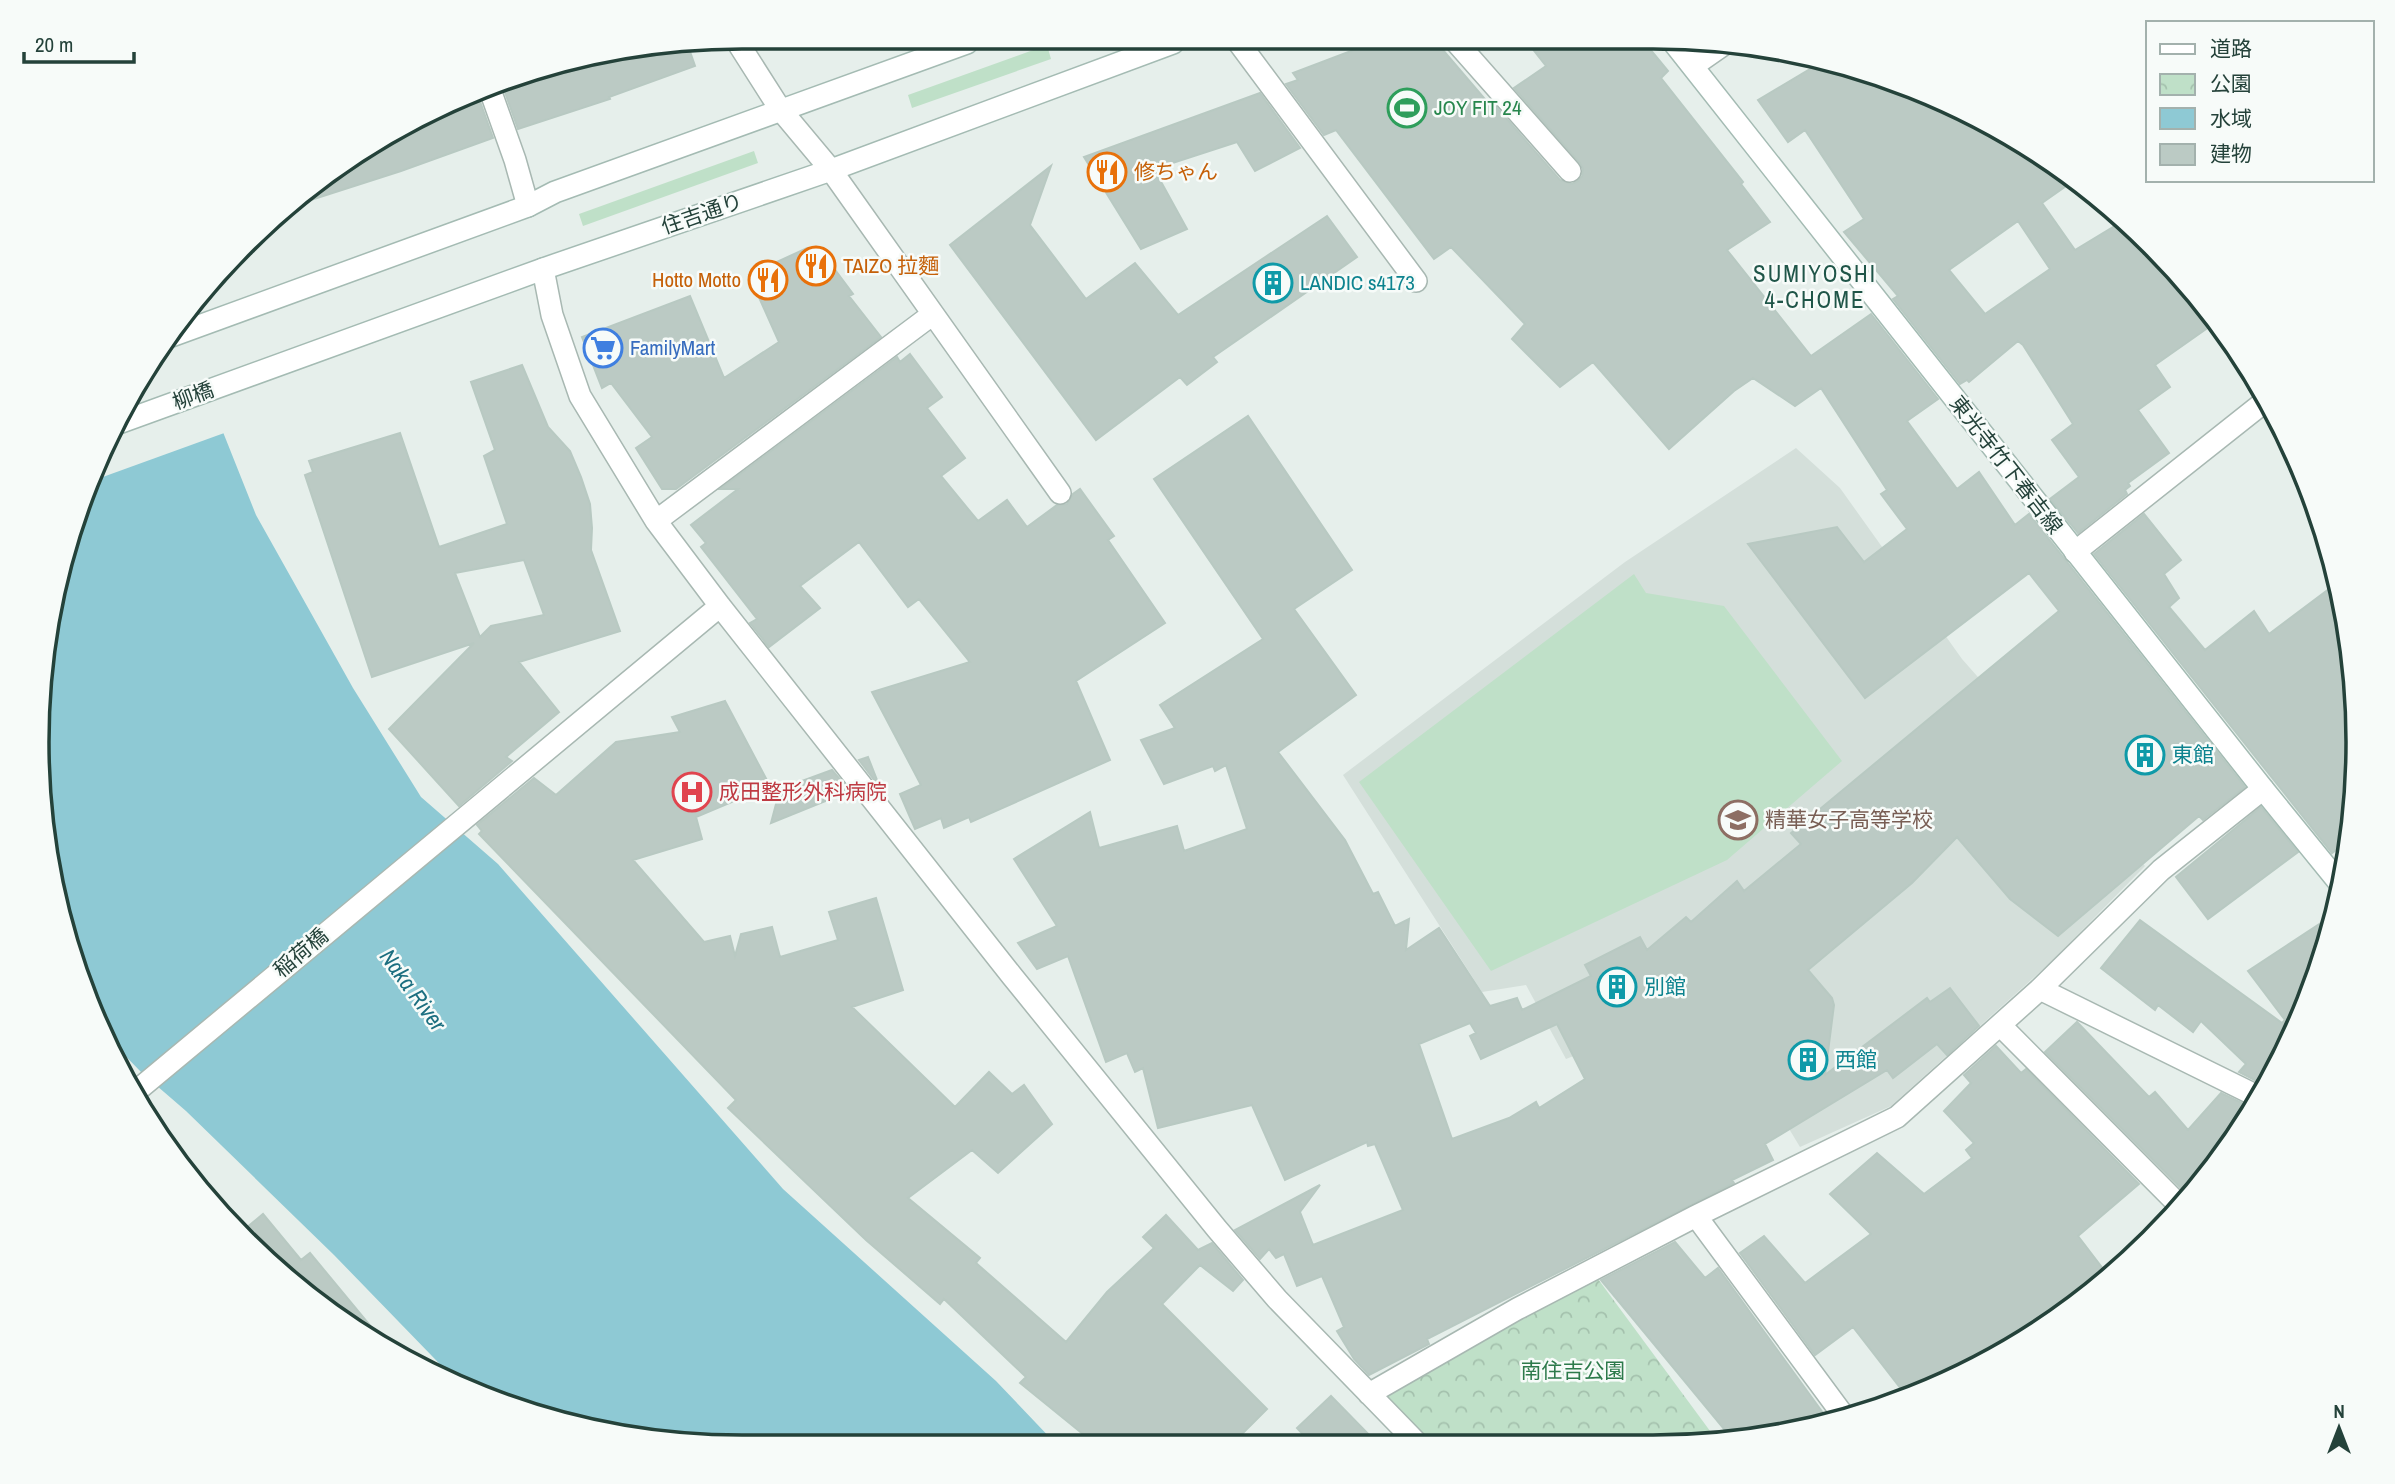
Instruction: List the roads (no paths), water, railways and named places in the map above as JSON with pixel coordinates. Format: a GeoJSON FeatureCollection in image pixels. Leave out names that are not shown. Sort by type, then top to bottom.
{"type":"FeatureCollection","features":[{"type":"Feature","properties":{"kind":"street"},"geometry":{"type":"LineString","coordinates":[[742,49],[780,109],[831,170],[1060,492]]}},
{"type":"Feature","properties":{"kind":"street"},"geometry":{"type":"LineString","coordinates":[[184,331],[528,206],[555,192],[780,109],[950,49]]}},
{"type":"Feature","properties":{"kind":"street","name":"住吉通り"},"geometry":{"type":"LineString","coordinates":[[230,382],[543,269],[831,170],[1157,49]]}},
{"type":"Feature","properties":{"kind":"street"},"geometry":{"type":"LineString","coordinates":[[1243,49],[1416,281]]}},
{"type":"Feature","properties":{"kind":"street"},"geometry":{"type":"LineString","coordinates":[[1462,49],[1570,171]]}},
{"type":"Feature","properties":{"kind":"street","name":"東光寺竹下春吉線"},"geometry":{"type":"LineString","coordinates":[[1679,50],[2333,875]]}},
{"type":"Feature","properties":{"kind":"street"},"geometry":{"type":"LineString","coordinates":[[1693,66],[1713,52]]}},
{"type":"Feature","properties":{"kind":"street"},"geometry":{"type":"LineString","coordinates":[[492,96],[528,206]]}},
{"type":"Feature","properties":{"kind":"street"},"geometry":{"type":"LineString","coordinates":[[543,269],[552,315],[580,396],[656,520],[720,606],[1004,966],[1217,1229],[1277,1299],[1410,1435]]}},
{"type":"Feature","properties":{"kind":"street"},"geometry":{"type":"LineString","coordinates":[[656,520],[933,314]]}},
{"type":"Feature","properties":{"kind":"street","name":"柳橋"},"geometry":{"type":"LineString","coordinates":[[129,419],[230,382]]}},
{"type":"Feature","properties":{"kind":"street"},"geometry":{"type":"LineString","coordinates":[[2075,552],[2259,406]]}},
{"type":"Feature","properties":{"kind":"street","name":"稲荷橋"},"geometry":{"type":"LineString","coordinates":[[142,1087],[720,606]]}},
{"type":"Feature","properties":{"kind":"street"},"geometry":{"type":"LineString","coordinates":[[1368,1394],[1517,1309],[1696,1216],[1897,1117],[2040,989],[2161,870],[2263,789]]}},
{"type":"Feature","properties":{"kind":"street"},"geometry":{"type":"LineString","coordinates":[[2040,989],[2250,1093]]}},
{"type":"Feature","properties":{"kind":"street"},"geometry":{"type":"LineString","coordinates":[[2000,1025],[2174,1199]]}},
{"type":"Feature","properties":{"kind":"street"},"geometry":{"type":"LineString","coordinates":[[1696,1216],[1839,1409]]}},
{"type":"Feature","properties":{"kind":"water","name":"Naka River"},"geometry":{"type":"Polygon","coordinates":[[[183,332],[256,515],[353,688],[421,797],[498,864],[783,1189],[996,1381],[1047,1435],[697,1434],[607,1422],[519,1398],[477,1382],[443,1367],[334,1255],[186,1111],[122,1052],[102,1007],[86,965],[62,877],[50,787],[50,697],[62,607],[86,519],[120,435],[142,395],[183,332]]]}},
{"type":"Feature","properties":{"kind":"place","name":"JOY FIT 24"},"geometry":{"type":"Point","coordinates":[1407,108]}},
{"type":"Feature","properties":{"kind":"place","name":"修ちゃん"},"geometry":{"type":"Point","coordinates":[1107,172]}},
{"type":"Feature","properties":{"kind":"place","name":"TAIZO 拉麵"},"geometry":{"type":"Point","coordinates":[816,266]}},
{"type":"Feature","properties":{"kind":"place","name":"Hotto Motto"},"geometry":{"type":"Point","coordinates":[768,280]}},
{"type":"Feature","properties":{"kind":"place","name":"LANDIC s4173"},"geometry":{"type":"Point","coordinates":[1273,283]}},
{"type":"Feature","properties":{"kind":"place","name":"FamilyMart"},"geometry":{"type":"Point","coordinates":[603,348]}},
{"type":"Feature","properties":{"kind":"place","name":"東館"},"geometry":{"type":"Point","coordinates":[2145,755]}},
{"type":"Feature","properties":{"kind":"place","name":"成田整形外科病院"},"geometry":{"type":"Point","coordinates":[692,792]}},
{"type":"Feature","properties":{"kind":"place","name":"精華女子高等学校"},"geometry":{"type":"Point","coordinates":[1738,820]}},
{"type":"Feature","properties":{"kind":"place","name":"別館"},"geometry":{"type":"Point","coordinates":[1617,987]}},
{"type":"Feature","properties":{"kind":"place","name":"西館"},"geometry":{"type":"Point","coordinates":[1808,1060]}},
{"type":"Feature","properties":{"kind":"district","name":"SUMIYOSHI 4-CHOME"},"geometry":{"type":"Point","coordinates":[1815,287]}},
{"type":"Feature","properties":{"kind":"park label","name":"南住吉公園"},"geometry":{"type":"Point","coordinates":[1573,1371]}}]}
